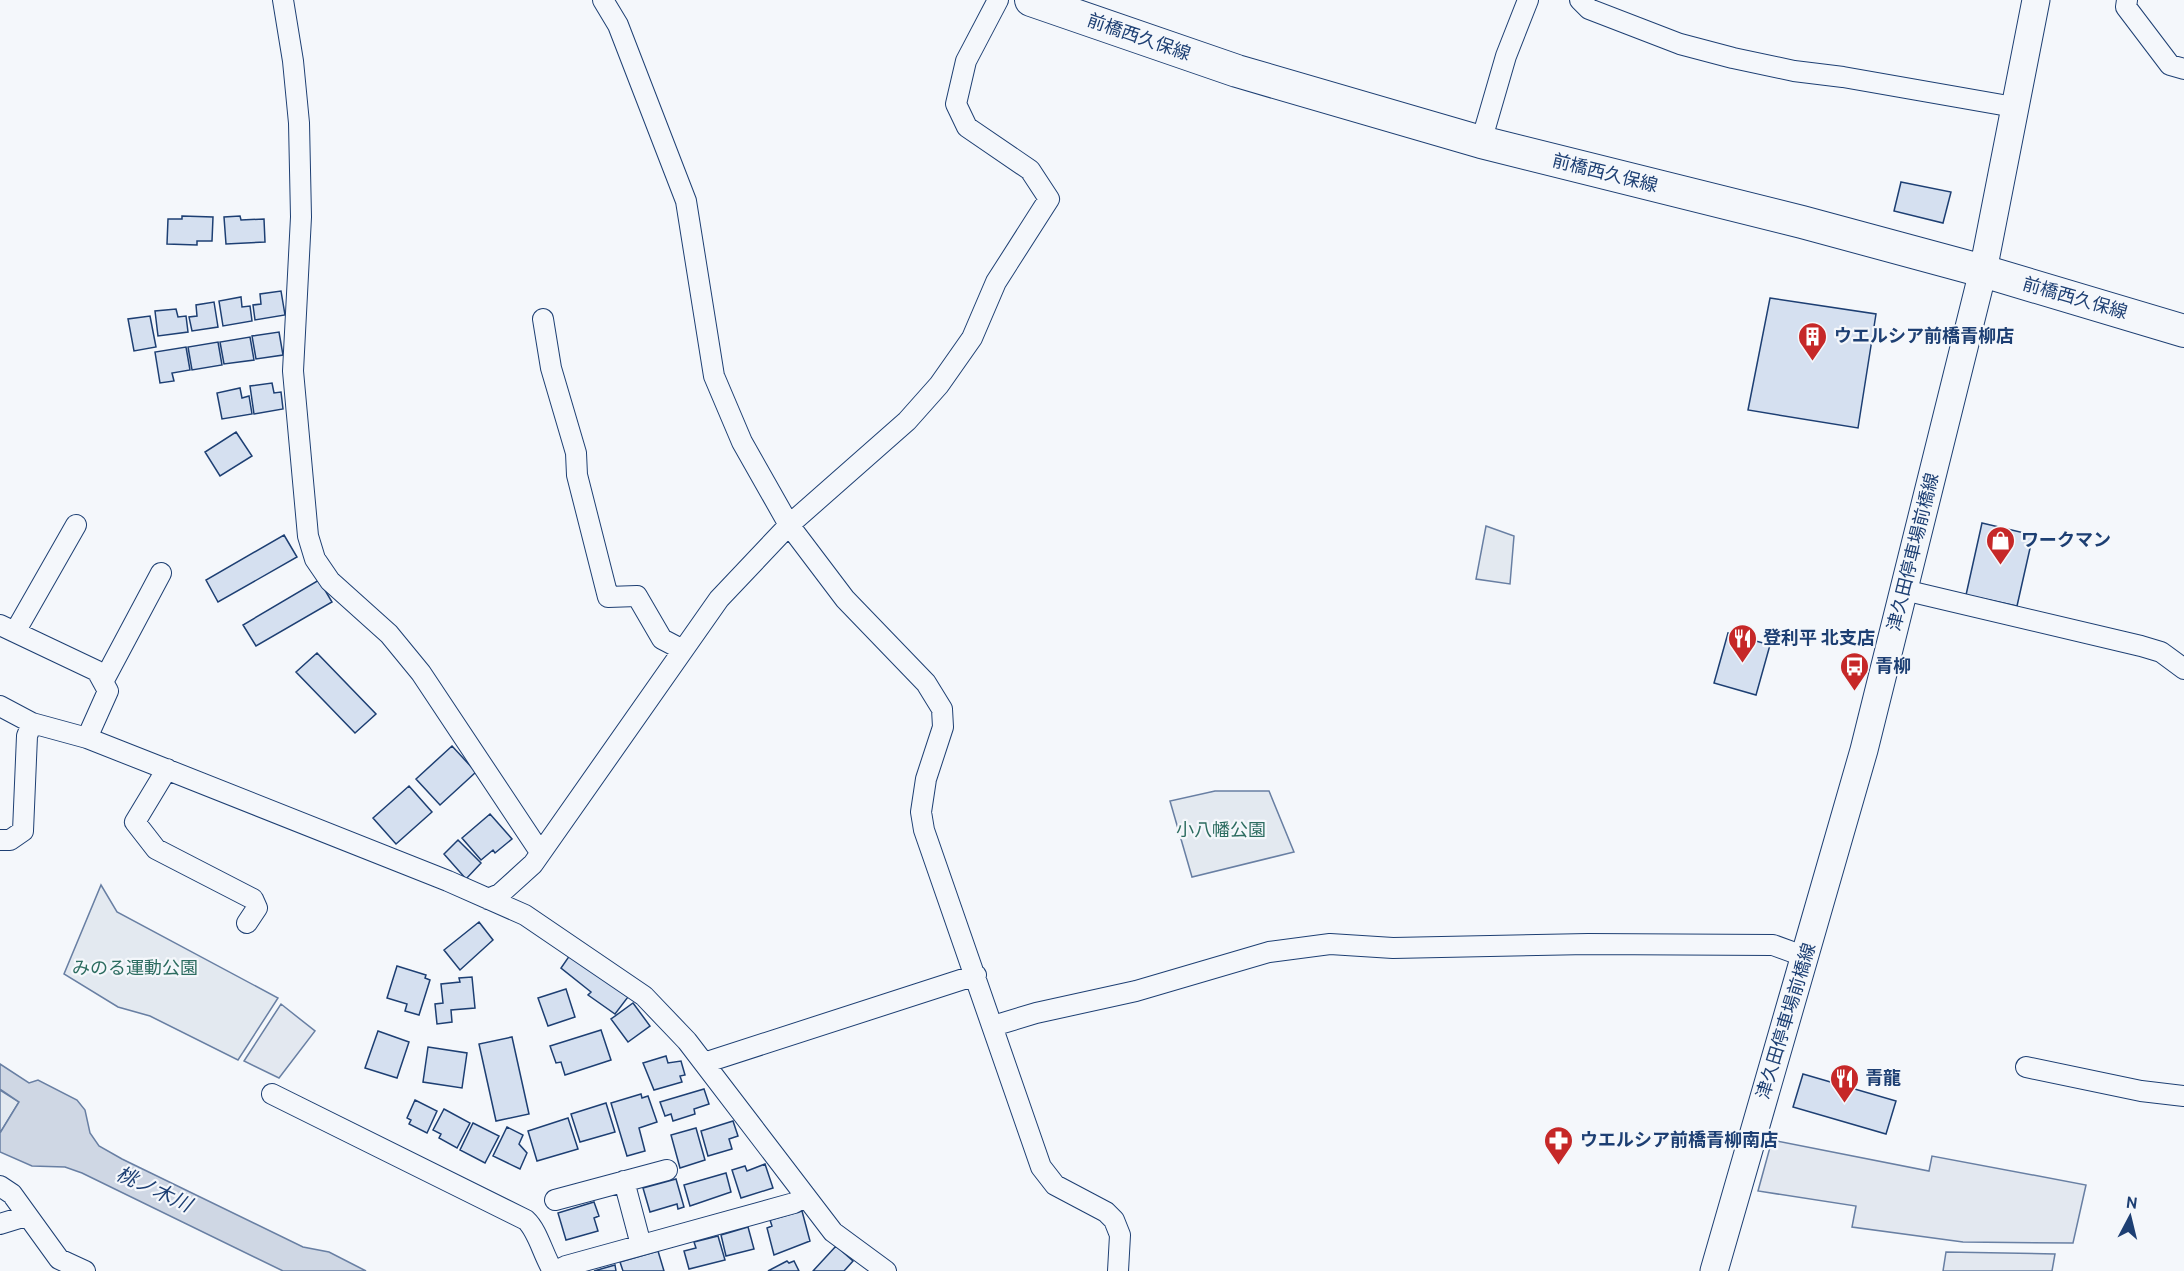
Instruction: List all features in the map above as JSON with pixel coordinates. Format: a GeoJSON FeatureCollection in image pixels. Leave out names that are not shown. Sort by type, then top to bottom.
{"type":"FeatureCollection","features":[{"type":"Feature","properties":{"kind":"main road","name":"前橋西久保線"},"geometry":{"type":"LineString","coordinates":[[1031,0],[1237,71],[1481,142],[1802,222],[1983,271],[2184,331]]}},
{"type":"Feature","properties":{"kind":"main road","name":"津久田停車場前橋線"},"geometry":{"type":"LineString","coordinates":[[1714,1271],[1864,750],[1983,271],[2036,0]]}},
{"type":"Feature","properties":{"kind":"street"},"geometry":{"type":"LineString","coordinates":[[283,0],[293,61],[299,123],[301,217],[293,371],[308,536],[315,559],[330,581],[389,634],[421,673],[540,852]]}},
{"type":"Feature","properties":{"kind":"street"},"geometry":{"type":"LineString","coordinates":[[603,0],[630,54],[686,201],[714,376],[742,442],[789,525],[845,599],[926,683],[942,710],[943,727],[926,779],[921,812],[924,830],[1041,1167],[1055,1185],[1106,1212],[1114,1220],[1120,1235],[1118,1271]]}},
{"type":"Feature","properties":{"kind":"street"},"geometry":{"type":"LineString","coordinates":[[488,899],[501,894],[518,880],[540,852],[719,599],[789,525],[908,421],[939,385],[972,338],[996,282],[1049,199],[1030,170],[967,127],[956,104],[966,61],[998,0]]}},
{"type":"Feature","properties":{"kind":"street"},"geometry":{"type":"LineString","coordinates":[[1481,142],[1506,56],[1528,0]]}},
{"type":"Feature","properties":{"kind":"street"},"geometry":{"type":"LineString","coordinates":[[1580,0],[1589,9],[1680,44],[1733,58],[1794,71],[1844,77],[2014,107]]}},
{"type":"Feature","properties":{"kind":"street"},"geometry":{"type":"LineString","coordinates":[[2127,0],[2126,7],[2170,65],[2184,69]]}},
{"type":"Feature","properties":{"kind":"street"},"geometry":{"type":"LineString","coordinates":[[543,319],[551,368],[576,453],[577,475],[608,597],[637,596],[662,639],[683,650]]}},
{"type":"Feature","properties":{"kind":"street"},"geometry":{"type":"LineString","coordinates":[[76,525],[8,628],[97,671],[104,680],[108,691],[87,738]]}},
{"type":"Feature","properties":{"kind":"street"},"geometry":{"type":"LineString","coordinates":[[104,680],[161,573]]}},
{"type":"Feature","properties":{"kind":"street"},"geometry":{"type":"LineString","coordinates":[[1904,590],[2141,646],[2161,652],[2184,669]]}},
{"type":"Feature","properties":{"kind":"street"},"geometry":{"type":"LineString","coordinates":[[0,706],[32,723],[87,738],[167,769],[327,832],[525,915],[644,996],[704,1063],[804,1197],[833,1232],[886,1271]]}},
{"type":"Feature","properties":{"kind":"street"},"geometry":{"type":"LineString","coordinates":[[0,840],[10,840],[23,831],[27,736],[32,723]]}},
{"type":"Feature","properties":{"kind":"street"},"geometry":{"type":"LineString","coordinates":[[167,769],[135,822],[156,849],[253,898],[256,908],[247,923]]}},
{"type":"Feature","properties":{"kind":"street"},"geometry":{"type":"LineString","coordinates":[[993,1026],[1036,1013],[1136,991],[1269,952],[1330,944],[1393,948],[1588,944],[1773,945],[1806,957]]}},
{"type":"Feature","properties":{"kind":"street"},"geometry":{"type":"LineString","coordinates":[[704,1063],[976,975]]}},
{"type":"Feature","properties":{"kind":"street"},"geometry":{"type":"LineString","coordinates":[[2026,1067],[2141,1091],[2184,1096]]}},
{"type":"Feature","properties":{"kind":"street"},"geometry":{"type":"LineString","coordinates":[[272,1094],[526,1220],[533,1228],[541,1250],[554,1271],[794,1203],[804,1197]]}},
{"type":"Feature","properties":{"kind":"street"},"geometry":{"type":"LineString","coordinates":[[555,1200],[667,1170]]}},
{"type":"Feature","properties":{"kind":"street"},"geometry":{"type":"LineString","coordinates":[[624,1181],[641,1245]]}},
{"type":"Feature","properties":{"kind":"street"},"geometry":{"type":"LineString","coordinates":[[0,1186],[12,1194],[59,1259],[75,1269]]}},
{"type":"Feature","properties":{"kind":"street"},"geometry":{"type":"LineString","coordinates":[[0,1224],[26,1216]]}},
{"type":"Feature","properties":{"kind":"green space"},"geometry":{"type":"Polygon","coordinates":[[[1486,526],[1514,536],[1510,584],[1476,579],[1486,526]]]}},
{"type":"Feature","properties":{"kind":"green space","name":"小八幡公園"},"geometry":{"type":"Polygon","coordinates":[[[1215,791],[1269,791],[1294,852],[1192,877],[1170,801],[1215,791]]]}},
{"type":"Feature","properties":{"kind":"green space","name":"みのる運動公園"},"geometry":{"type":"Polygon","coordinates":[[[101,885],[117,912],[278,998],[238,1060],[150,1016],[118,1007],[64,974],[101,885]]]}},
{"type":"Feature","properties":{"kind":"green space"},"geometry":{"type":"Polygon","coordinates":[[[0,1090],[19,1102],[0,1133],[0,1090]]]}},
{"type":"Feature","properties":{"kind":"shaded area"},"geometry":{"type":"Polygon","coordinates":[[[281,1004],[315,1031],[279,1078],[244,1061],[281,1004]]]}},
{"type":"Feature","properties":{"kind":"shaded area"},"geometry":{"type":"Polygon","coordinates":[[[1772,1140],[1929,1171],[1932,1156],[2086,1185],[2073,1243],[1963,1242],[1852,1227],[1856,1206],[1758,1191],[1772,1140]]]}},
{"type":"Feature","properties":{"kind":"shaded area"},"geometry":{"type":"Polygon","coordinates":[[[1946,1252],[2055,1254],[2052,1271],[1943,1271],[1946,1252]]]}},
{"type":"Feature","properties":{"kind":"water","name":"桃ノ木川"},"geometry":{"type":"Polygon","coordinates":[[[0,1064],[29,1083],[38,1080],[77,1100],[85,1110],[90,1133],[99,1146],[303,1247],[329,1252],[366,1271],[283,1271],[82,1173],[65,1167],[32,1166],[0,1152],[0,1133],[19,1102],[0,1089],[0,1064]]]}},
{"type":"Feature","properties":{"kind":"building"},"geometry":{"type":"Polygon","coordinates":[[[1901,182],[1951,192],[1943,223],[1894,211],[1901,182]]]}},
{"type":"Feature","properties":{"kind":"building"},"geometry":{"type":"Polygon","coordinates":[[[182,216],[213,217],[212,241],[197,241],[197,245],[167,244],[168,219],[182,219],[182,216]]]}},
{"type":"Feature","properties":{"kind":"building"},"geometry":{"type":"Polygon","coordinates":[[[240,216],[241,220],[264,219],[265,242],[226,244],[224,217],[240,216]]]}},
{"type":"Feature","properties":{"kind":"building"},"geometry":{"type":"Polygon","coordinates":[[[281,291],[285,315],[255,320],[253,305],[261,304],[260,294],[281,291]]]}},
{"type":"Feature","properties":{"kind":"building"},"geometry":{"type":"Polygon","coordinates":[[[241,297],[242,307],[250,306],[252,321],[223,326],[219,301],[241,297]]]}},
{"type":"Feature","properties":{"kind":"building","name":"ウエルシア前橋青柳店"},"geometry":{"type":"Polygon","coordinates":[[[1770,298],[1876,314],[1858,428],[1748,410],[1770,298]]]}},
{"type":"Feature","properties":{"kind":"building"},"geometry":{"type":"Polygon","coordinates":[[[214,302],[218,327],[192,331],[189,317],[197,316],[196,305],[214,302]]]}},
{"type":"Feature","properties":{"kind":"building"},"geometry":{"type":"Polygon","coordinates":[[[176,309],[178,317],[186,316],[188,332],[158,336],[155,311],[176,309]]]}},
{"type":"Feature","properties":{"kind":"building"},"geometry":{"type":"Polygon","coordinates":[[[150,316],[156,347],[134,351],[128,319],[150,316]]]}},
{"type":"Feature","properties":{"kind":"building"},"geometry":{"type":"Polygon","coordinates":[[[279,332],[283,355],[256,359],[252,336],[279,332]]]}},
{"type":"Feature","properties":{"kind":"building"},"geometry":{"type":"Polygon","coordinates":[[[250,337],[254,360],[224,364],[220,342],[250,337]]]}},
{"type":"Feature","properties":{"kind":"building"},"geometry":{"type":"Polygon","coordinates":[[[218,342],[222,365],[192,370],[188,347],[218,342]]]}},
{"type":"Feature","properties":{"kind":"building"},"geometry":{"type":"Polygon","coordinates":[[[186,347],[190,370],[172,373],[174,381],[160,383],[155,352],[186,347]]]}},
{"type":"Feature","properties":{"kind":"building"},"geometry":{"type":"Polygon","coordinates":[[[272,383],[274,393],[281,392],[283,409],[254,414],[250,386],[272,383]]]}},
{"type":"Feature","properties":{"kind":"building"},"geometry":{"type":"Polygon","coordinates":[[[240,388],[242,398],[249,396],[252,414],[222,419],[217,393],[240,388]]]}},
{"type":"Feature","properties":{"kind":"building"},"geometry":{"type":"Polygon","coordinates":[[[236,432],[252,456],[220,476],[205,452],[236,432]]]}},
{"type":"Feature","properties":{"kind":"building","name":"ワークマン"},"geometry":{"type":"Polygon","coordinates":[[[1982,523],[2033,535],[2017,606],[1966,595],[1982,523]]]}},
{"type":"Feature","properties":{"kind":"building"},"geometry":{"type":"Polygon","coordinates":[[[284,535],[297,557],[218,602],[206,580],[284,535]]]}},
{"type":"Feature","properties":{"kind":"building"},"geometry":{"type":"Polygon","coordinates":[[[319,580],[332,602],[256,646],[243,625],[319,580]]]}},
{"type":"Feature","properties":{"kind":"building","name":"登利平 北支店"},"geometry":{"type":"Polygon","coordinates":[[[1728,633],[1770,645],[1756,695],[1714,683],[1728,633]]]}},
{"type":"Feature","properties":{"kind":"building"},"geometry":{"type":"Polygon","coordinates":[[[317,653],[376,714],[355,733],[296,672],[317,653]]]}},
{"type":"Feature","properties":{"kind":"building"},"geometry":{"type":"Polygon","coordinates":[[[452,746],[476,772],[440,805],[416,779],[452,746]]]}},
{"type":"Feature","properties":{"kind":"building"},"geometry":{"type":"Polygon","coordinates":[[[409,786],[432,812],[396,844],[373,818],[409,786]]]}},
{"type":"Feature","properties":{"kind":"building"},"geometry":{"type":"Polygon","coordinates":[[[490,814],[512,839],[495,853],[493,850],[481,860],[462,838],[490,814]]]}},
{"type":"Feature","properties":{"kind":"building"},"geometry":{"type":"Polygon","coordinates":[[[458,840],[481,863],[466,879],[444,854],[458,840]]]}},
{"type":"Feature","properties":{"kind":"building"},"geometry":{"type":"Polygon","coordinates":[[[479,922],[493,940],[460,970],[444,950],[479,922]]]}},
{"type":"Feature","properties":{"kind":"building"},"geometry":{"type":"Polygon","coordinates":[[[570,955],[628,997],[615,1014],[588,995],[591,992],[561,968],[570,955]]]}},
{"type":"Feature","properties":{"kind":"building"},"geometry":{"type":"Polygon","coordinates":[[[397,966],[426,975],[425,978],[430,980],[419,1015],[405,1011],[407,1004],[387,998],[397,966]]]}},
{"type":"Feature","properties":{"kind":"building"},"geometry":{"type":"Polygon","coordinates":[[[472,977],[475,1008],[451,1010],[452,1022],[437,1024],[435,1004],[443,1003],[441,984],[460,982],[459,978],[472,977]]]}},
{"type":"Feature","properties":{"kind":"building"},"geometry":{"type":"Polygon","coordinates":[[[566,989],[575,1017],[548,1026],[538,998],[566,989]]]}},
{"type":"Feature","properties":{"kind":"building"},"geometry":{"type":"Polygon","coordinates":[[[633,1003],[650,1026],[628,1042],[611,1019],[633,1003]]]}},
{"type":"Feature","properties":{"kind":"building"},"geometry":{"type":"Polygon","coordinates":[[[601,1030],[611,1060],[565,1075],[561,1062],[556,1063],[550,1046],[601,1030]]]}},
{"type":"Feature","properties":{"kind":"building"},"geometry":{"type":"Polygon","coordinates":[[[378,1031],[409,1042],[397,1078],[365,1068],[378,1031]]]}},
{"type":"Feature","properties":{"kind":"building"},"geometry":{"type":"Polygon","coordinates":[[[512,1037],[529,1114],[496,1121],[479,1044],[512,1037]]]}},
{"type":"Feature","properties":{"kind":"building"},"geometry":{"type":"Polygon","coordinates":[[[428,1047],[467,1053],[462,1088],[423,1082],[428,1047]]]}},
{"type":"Feature","properties":{"kind":"building"},"geometry":{"type":"Polygon","coordinates":[[[666,1056],[668,1063],[681,1061],[685,1075],[680,1076],[682,1082],[654,1090],[643,1063],[666,1056]]]}},
{"type":"Feature","properties":{"kind":"building","name":"青龍"},"geometry":{"type":"Polygon","coordinates":[[[1803,1074],[1896,1101],[1886,1134],[1793,1107],[1803,1074]]]}},
{"type":"Feature","properties":{"kind":"building"},"geometry":{"type":"Polygon","coordinates":[[[704,1089],[709,1104],[694,1109],[695,1114],[673,1121],[671,1114],[665,1116],[660,1102],[704,1089]]]}},
{"type":"Feature","properties":{"kind":"building"},"geometry":{"type":"Polygon","coordinates":[[[641,1094],[642,1098],[648,1096],[657,1122],[639,1128],[645,1151],[627,1156],[611,1103],[641,1094]]]}},
{"type":"Feature","properties":{"kind":"building"},"geometry":{"type":"Polygon","coordinates":[[[415,1100],[437,1111],[427,1133],[409,1124],[411,1120],[407,1118],[415,1100]]]}},
{"type":"Feature","properties":{"kind":"building"},"geometry":{"type":"Polygon","coordinates":[[[606,1103],[615,1132],[580,1142],[571,1114],[606,1103]]]}},
{"type":"Feature","properties":{"kind":"building"},"geometry":{"type":"Polygon","coordinates":[[[444,1109],[470,1123],[457,1148],[439,1138],[441,1134],[433,1130],[444,1109]]]}},
{"type":"Feature","properties":{"kind":"building"},"geometry":{"type":"Polygon","coordinates":[[[568,1118],[578,1149],[537,1161],[528,1131],[568,1118]]]}},
{"type":"Feature","properties":{"kind":"building"},"geometry":{"type":"Polygon","coordinates":[[[733,1121],[738,1136],[729,1139],[732,1149],[708,1156],[701,1131],[733,1121]]]}},
{"type":"Feature","properties":{"kind":"building"},"geometry":{"type":"Polygon","coordinates":[[[473,1123],[499,1136],[485,1163],[460,1150],[473,1123]]]}},
{"type":"Feature","properties":{"kind":"building"},"geometry":{"type":"Polygon","coordinates":[[[507,1127],[523,1135],[519,1144],[527,1153],[520,1169],[493,1156],[507,1127]]]}},
{"type":"Feature","properties":{"kind":"building"},"geometry":{"type":"Polygon","coordinates":[[[696,1128],[705,1160],[680,1168],[671,1135],[696,1128]]]}},
{"type":"Feature","properties":{"kind":"building"},"geometry":{"type":"Polygon","coordinates":[[[765,1164],[773,1188],[741,1198],[732,1170],[745,1166],[747,1171],[765,1164]]]}},
{"type":"Feature","properties":{"kind":"building"},"geometry":{"type":"Polygon","coordinates":[[[726,1173],[731,1192],[690,1206],[684,1185],[726,1173]]]}},
{"type":"Feature","properties":{"kind":"building"},"geometry":{"type":"Polygon","coordinates":[[[676,1179],[684,1207],[678,1209],[677,1204],[650,1212],[643,1188],[676,1179]]]}},
{"type":"Feature","properties":{"kind":"building"},"geometry":{"type":"Polygon","coordinates":[[[594,1202],[599,1216],[594,1218],[598,1231],[566,1240],[558,1213],[594,1202]]]}},
{"type":"Feature","properties":{"kind":"building"},"geometry":{"type":"Polygon","coordinates":[[[802,1211],[810,1241],[774,1255],[767,1228],[772,1226],[770,1220],[802,1211]]]}},
{"type":"Feature","properties":{"kind":"building"},"geometry":{"type":"Polygon","coordinates":[[[748,1227],[754,1249],[726,1256],[721,1235],[748,1227]]]}},
{"type":"Feature","properties":{"kind":"building"},"geometry":{"type":"Polygon","coordinates":[[[718,1236],[725,1260],[689,1269],[684,1251],[696,1248],[694,1242],[718,1236]]]}},
{"type":"Feature","properties":{"kind":"building"},"geometry":{"type":"Polygon","coordinates":[[[836,1246],[853,1261],[844,1271],[813,1271],[836,1246]]]}},
{"type":"Feature","properties":{"kind":"building"},"geometry":{"type":"Polygon","coordinates":[[[658,1251],[664,1271],[623,1271],[620,1262],[658,1251]]]}},
{"type":"Feature","properties":{"kind":"building"},"geometry":{"type":"Polygon","coordinates":[[[787,1261],[789,1263],[794,1261],[799,1271],[768,1271],[787,1261]]]}},
{"type":"Feature","properties":{"kind":"building"},"geometry":{"type":"Polygon","coordinates":[[[615,1265],[616,1271],[594,1271],[615,1265]]]}},
{"type":"Feature","properties":{"kind":"place","name":"ウエルシア前橋青柳店"},"geometry":{"type":"Point","coordinates":[1813,362]}},
{"type":"Feature","properties":{"kind":"place","name":"ワークマン"},"geometry":{"type":"Point","coordinates":[2000,566]}},
{"type":"Feature","properties":{"kind":"place","name":"登利平 北支店"},"geometry":{"type":"Point","coordinates":[1742,664]}},
{"type":"Feature","properties":{"kind":"place","name":"青柳"},"geometry":{"type":"Point","coordinates":[1854,692]}},
{"type":"Feature","properties":{"kind":"place","name":"青龍"},"geometry":{"type":"Point","coordinates":[1844,1104]}},
{"type":"Feature","properties":{"kind":"place","name":"ウエルシア前橋青柳南店"},"geometry":{"type":"Point","coordinates":[1559,1166]}}]}
